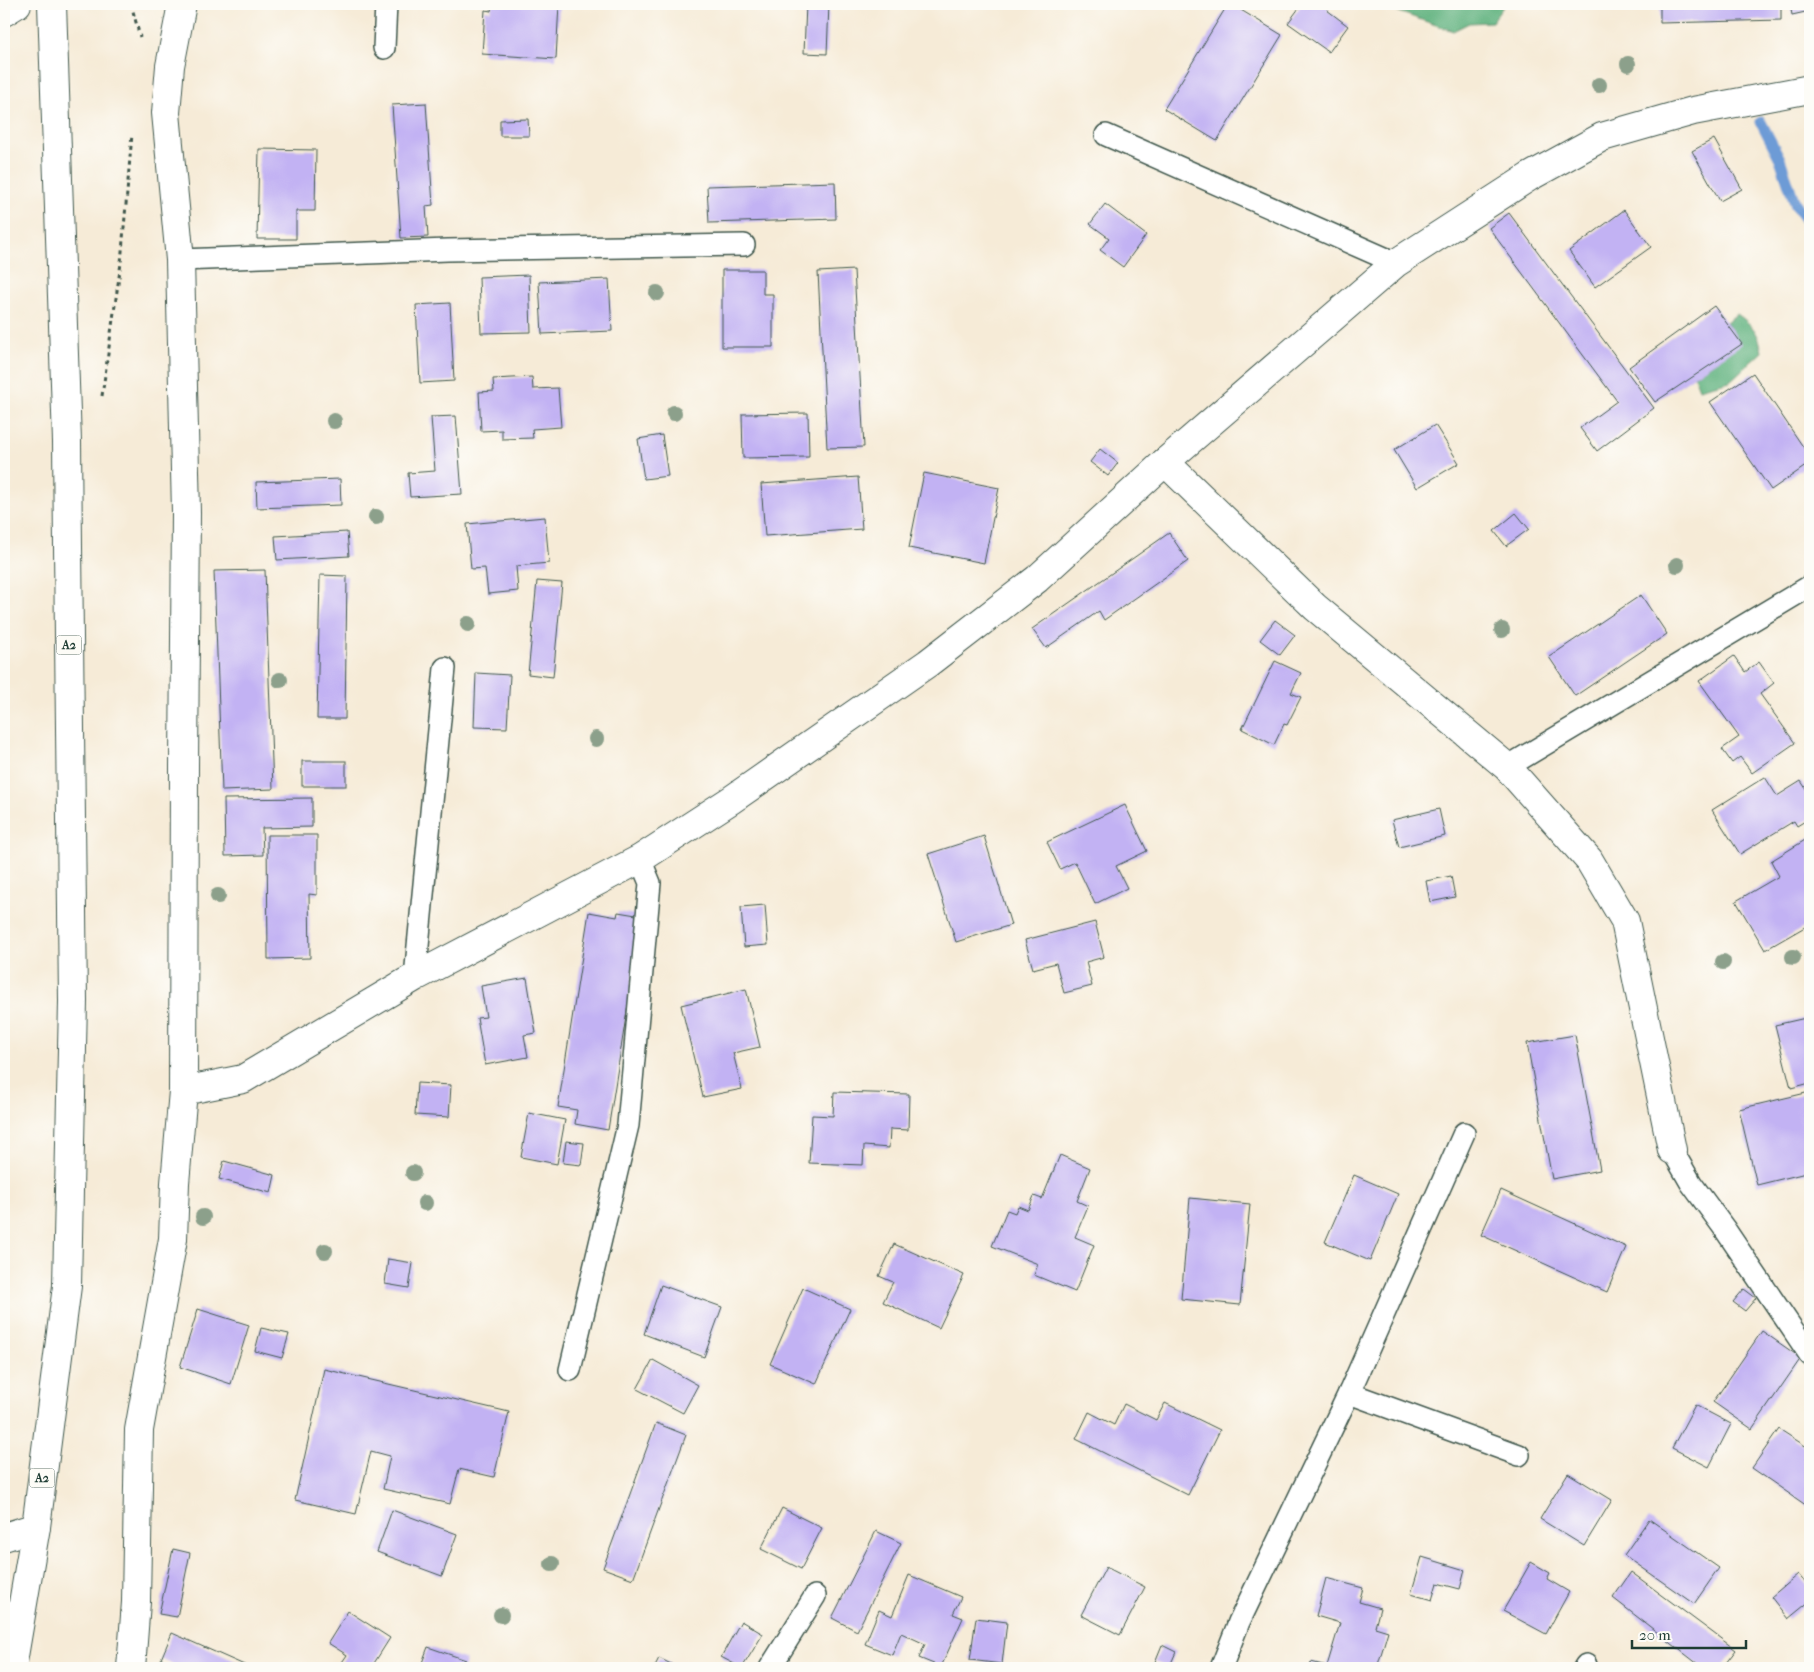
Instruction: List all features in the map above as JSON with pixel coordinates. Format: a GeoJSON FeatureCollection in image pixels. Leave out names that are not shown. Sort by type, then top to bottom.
{"type":"FeatureCollection","features":[{"type":"Feature","properties":{"kind":"street"},"geometry":{"type":"LineString","coordinates":[[4,12],[17,4]]}},
{"type":"Feature","properties":{"kind":"street","name":"A2"},"geometry":{"type":"LineString","coordinates":[[12,1668],[36,1527],[67,1286],[73,1000],[67,442],[52,4]]}},
{"type":"Feature","properties":{"kind":"street"},"geometry":{"type":"LineString","coordinates":[[132,1668],[136,1602],[139,1430],[173,1239],[174,1183],[184,1091],[186,512],[180,260],[166,113],[170,66],[182,4]]}},
{"type":"Feature","properties":{"kind":"street"},"geometry":{"type":"LineString","coordinates":[[184,1091],[243,1079],[415,977],[640,859],[731,800],[928,663],[1037,579],[1165,462],[1396,263],[1529,177],[1602,137],[1692,111],[1810,89]]}},
{"type":"Feature","properties":{"kind":"street"},"geometry":{"type":"LineString","coordinates":[[1165,462],[1315,607],[1506,767],[1589,860],[1625,921],[1672,1150]]}},
{"type":"Feature","properties":{"kind":"street"},"geometry":{"type":"LineString","coordinates":[[4,1537],[36,1527]]}},
{"type":"Feature","properties":{"kind":"lane"},"geometry":{"type":"LineString","coordinates":[[384,48],[386,4]]}},
{"type":"Feature","properties":{"kind":"lane"},"geometry":{"type":"LineString","coordinates":[[1106,135],[1396,263]]}},
{"type":"Feature","properties":{"kind":"lane"},"geometry":{"type":"LineString","coordinates":[[180,260],[448,250],[744,246]]}},
{"type":"Feature","properties":{"kind":"lane"},"geometry":{"type":"LineString","coordinates":[[1506,767],[1810,586]]}},
{"type":"Feature","properties":{"kind":"lane"},"geometry":{"type":"LineString","coordinates":[[415,977],[445,668]]}},
{"type":"Feature","properties":{"kind":"lane"},"geometry":{"type":"LineString","coordinates":[[570,1370],[628,1125],[650,883],[640,859]]}},
{"type":"Feature","properties":{"kind":"lane"},"geometry":{"type":"LineString","coordinates":[[1221,1668],[1243,1614],[1349,1393],[1464,1133]]}},
{"type":"Feature","properties":{"kind":"lane"},"geometry":{"type":"LineString","coordinates":[[1672,1150],[1691,1182],[1810,1356]]}},
{"type":"Feature","properties":{"kind":"lane"},"geometry":{"type":"LineString","coordinates":[[1349,1393],[1519,1455]]}},
{"type":"Feature","properties":{"kind":"lane"},"geometry":{"type":"LineString","coordinates":[[770,1668],[815,1596]]}},
{"type":"Feature","properties":{"kind":"path"},"geometry":{"type":"LineString","coordinates":[[101,398],[121,263],[132,131],[166,113]]}},
{"type":"Feature","properties":{"kind":"green space"},"geometry":{"type":"Polygon","coordinates":[[[1382,4],[1505,4],[1492,22],[1469,23],[1453,31],[1384,7],[1382,4]]]}},
{"type":"Feature","properties":{"kind":"green space"},"geometry":{"type":"Polygon","coordinates":[[[1737,314],[1754,330],[1762,352],[1730,381],[1699,389],[1694,376],[1741,344],[1726,322],[1737,314]]]}},
{"type":"Feature","properties":{"kind":"building"},"geometry":{"type":"Polygon","coordinates":[[[492,4],[559,4],[556,59],[482,54],[485,10],[491,11],[492,4]]]}},
{"type":"Feature","properties":{"kind":"building"},"geometry":{"type":"Polygon","coordinates":[[[806,4],[829,4],[827,54],[804,53],[806,4]]]}},
{"type":"Feature","properties":{"kind":"building"},"geometry":{"type":"Polygon","coordinates":[[[1228,4],[1282,35],[1217,141],[1164,109],[1228,4]]]}},
{"type":"Feature","properties":{"kind":"building"},"geometry":{"type":"Polygon","coordinates":[[[1302,4],[1331,4],[1327,10],[1348,26],[1329,52],[1288,23],[1302,4]]]}},
{"type":"Feature","properties":{"kind":"building"},"geometry":{"type":"Polygon","coordinates":[[[1660,4],[1781,4],[1781,20],[1660,23],[1660,4]]]}},
{"type":"Feature","properties":{"kind":"building"},"geometry":{"type":"Polygon","coordinates":[[[1790,4],[1810,4],[1810,11],[1792,15],[1790,4]]]}},
{"type":"Feature","properties":{"kind":"building"},"geometry":{"type":"Polygon","coordinates":[[[426,103],[433,205],[426,206],[428,237],[401,238],[392,105],[426,103]]]}},
{"type":"Feature","properties":{"kind":"building"},"geometry":{"type":"Polygon","coordinates":[[[528,119],[529,136],[500,136],[500,120],[528,119]]]}},
{"type":"Feature","properties":{"kind":"building"},"geometry":{"type":"Polygon","coordinates":[[[1714,139],[1742,189],[1720,201],[1692,151],[1714,139]]]}},
{"type":"Feature","properties":{"kind":"building"},"geometry":{"type":"Polygon","coordinates":[[[259,149],[316,150],[315,211],[296,211],[296,239],[257,239],[259,149]]]}},
{"type":"Feature","properties":{"kind":"building"},"geometry":{"type":"Polygon","coordinates":[[[835,182],[836,219],[709,223],[707,186],[835,182]]]}},
{"type":"Feature","properties":{"kind":"building"},"geometry":{"type":"Polygon","coordinates":[[[1105,204],[1146,235],[1123,267],[1100,250],[1109,238],[1090,224],[1105,204]]]}},
{"type":"Feature","properties":{"kind":"building"},"geometry":{"type":"Polygon","coordinates":[[[1624,210],[1651,247],[1595,287],[1569,251],[1624,210]]]}},
{"type":"Feature","properties":{"kind":"building"},"geometry":{"type":"Polygon","coordinates":[[[1509,213],[1654,408],[1597,451],[1580,428],[1617,401],[1489,228],[1509,213]]]}},
{"type":"Feature","properties":{"kind":"building"},"geometry":{"type":"Polygon","coordinates":[[[722,270],[763,270],[763,294],[773,294],[773,347],[722,347],[722,270]]]}},
{"type":"Feature","properties":{"kind":"building"},"geometry":{"type":"Polygon","coordinates":[[[854,270],[864,447],[827,448],[818,272],[854,270]]]}},
{"type":"Feature","properties":{"kind":"building"},"geometry":{"type":"Polygon","coordinates":[[[529,275],[531,332],[481,333],[479,277],[529,275]]]}},
{"type":"Feature","properties":{"kind":"building"},"geometry":{"type":"Polygon","coordinates":[[[609,279],[612,331],[542,334],[539,282],[609,279]]]}},
{"type":"Feature","properties":{"kind":"building"},"geometry":{"type":"Polygon","coordinates":[[[450,303],[454,381],[420,383],[416,305],[450,303]]]}},
{"type":"Feature","properties":{"kind":"building"},"geometry":{"type":"Polygon","coordinates":[[[1714,306],[1742,344],[1655,402],[1629,367],[1714,306]]]}},
{"type":"Feature","properties":{"kind":"building"},"geometry":{"type":"Polygon","coordinates":[[[1753,373],[1810,457],[1810,463],[1771,490],[1710,402],[1753,373]]]}},
{"type":"Feature","properties":{"kind":"building"},"geometry":{"type":"Polygon","coordinates":[[[532,377],[533,389],[558,388],[561,427],[532,429],[533,438],[502,439],[502,430],[481,431],[479,392],[494,391],[493,379],[532,377]]]}},
{"type":"Feature","properties":{"kind":"building"},"geometry":{"type":"Polygon","coordinates":[[[808,413],[809,457],[743,458],[742,414],[808,413]]]}},
{"type":"Feature","properties":{"kind":"building"},"geometry":{"type":"Polygon","coordinates":[[[456,416],[462,494],[410,497],[408,473],[435,471],[431,417],[456,416]]]}},
{"type":"Feature","properties":{"kind":"building"},"geometry":{"type":"Polygon","coordinates":[[[1435,425],[1459,463],[1417,488],[1394,450],[1435,425]]]}},
{"type":"Feature","properties":{"kind":"building"},"geometry":{"type":"Polygon","coordinates":[[[662,435],[668,476],[644,479],[638,439],[662,435]]]}},
{"type":"Feature","properties":{"kind":"building"},"geometry":{"type":"Polygon","coordinates":[[[1100,449],[1118,463],[1108,476],[1090,462],[1100,449]]]}},
{"type":"Feature","properties":{"kind":"building"},"geometry":{"type":"Polygon","coordinates":[[[924,473],[999,488],[984,563],[909,548],[924,473]]]}},
{"type":"Feature","properties":{"kind":"building"},"geometry":{"type":"Polygon","coordinates":[[[858,477],[862,529],[765,536],[761,484],[858,477]]]}},
{"type":"Feature","properties":{"kind":"building"},"geometry":{"type":"Polygon","coordinates":[[[340,479],[341,505],[257,508],[256,482],[340,479]]]}},
{"type":"Feature","properties":{"kind":"building"},"geometry":{"type":"Polygon","coordinates":[[[1516,513],[1529,529],[1506,546],[1494,531],[1516,513]]]}},
{"type":"Feature","properties":{"kind":"building"},"geometry":{"type":"Polygon","coordinates":[[[545,517],[549,563],[516,566],[518,591],[488,594],[485,568],[471,569],[467,524],[545,517]]]}},
{"type":"Feature","properties":{"kind":"building"},"geometry":{"type":"Polygon","coordinates":[[[347,532],[349,556],[277,560],[275,536],[347,532]]]}},
{"type":"Feature","properties":{"kind":"building"},"geometry":{"type":"Polygon","coordinates":[[[1169,533],[1188,561],[1104,620],[1099,611],[1046,648],[1032,629],[1169,533]]]}},
{"type":"Feature","properties":{"kind":"building"},"geometry":{"type":"Polygon","coordinates":[[[265,570],[273,789],[222,791],[214,571],[265,570]]]}},
{"type":"Feature","properties":{"kind":"building"},"geometry":{"type":"Polygon","coordinates":[[[320,575],[347,576],[345,719],[317,719],[320,575]]]}},
{"type":"Feature","properties":{"kind":"building"},"geometry":{"type":"Polygon","coordinates":[[[537,581],[562,583],[553,677],[528,674],[537,581]]]}},
{"type":"Feature","properties":{"kind":"building"},"geometry":{"type":"Polygon","coordinates":[[[1641,595],[1667,634],[1575,696],[1549,657],[1641,595]]]}},
{"type":"Feature","properties":{"kind":"building"},"geometry":{"type":"Polygon","coordinates":[[[1275,620],[1295,635],[1280,655],[1260,640],[1275,620]]]}},
{"type":"Feature","properties":{"kind":"building"},"geometry":{"type":"Polygon","coordinates":[[[1734,656],[1745,672],[1759,662],[1774,683],[1760,694],[1795,743],[1752,773],[1740,757],[1732,763],[1722,749],[1739,737],[1699,681],[1734,656]]]}},
{"type":"Feature","properties":{"kind":"building"},"geometry":{"type":"Polygon","coordinates":[[[1275,661],[1301,673],[1291,693],[1301,697],[1287,725],[1284,724],[1274,745],[1242,729],[1275,661]]]}},
{"type":"Feature","properties":{"kind":"building"},"geometry":{"type":"Polygon","coordinates":[[[476,673],[510,675],[507,728],[474,727],[476,673]]]}},
{"type":"Feature","properties":{"kind":"building"},"geometry":{"type":"Polygon","coordinates":[[[302,761],[346,761],[346,786],[302,786],[302,761]]]}},
{"type":"Feature","properties":{"kind":"building"},"geometry":{"type":"Polygon","coordinates":[[[1765,777],[1777,796],[1801,781],[1810,795],[1810,818],[1797,826],[1794,821],[1740,854],[1712,810],[1765,777]]]}},
{"type":"Feature","properties":{"kind":"building"},"geometry":{"type":"Polygon","coordinates":[[[312,798],[312,827],[262,828],[263,855],[225,856],[224,799],[312,798]]]}},
{"type":"Feature","properties":{"kind":"building"},"geometry":{"type":"Polygon","coordinates":[[[1125,805],[1147,851],[1116,866],[1127,888],[1095,904],[1075,862],[1060,869],[1047,842],[1125,805]]]}},
{"type":"Feature","properties":{"kind":"building"},"geometry":{"type":"Polygon","coordinates":[[[1439,809],[1445,836],[1399,847],[1392,820],[1439,809]]]}},
{"type":"Feature","properties":{"kind":"building"},"geometry":{"type":"Polygon","coordinates":[[[267,835],[317,835],[317,895],[309,894],[310,958],[268,959],[267,835]]]}},
{"type":"Feature","properties":{"kind":"building"},"geometry":{"type":"Polygon","coordinates":[[[984,836],[1011,925],[956,942],[928,854],[984,836]]]}},
{"type":"Feature","properties":{"kind":"building"},"geometry":{"type":"Polygon","coordinates":[[[1810,837],[1810,924],[1765,950],[1736,901],[1779,876],[1771,861],[1810,837]]]}},
{"type":"Feature","properties":{"kind":"building"},"geometry":{"type":"Polygon","coordinates":[[[1451,876],[1455,897],[1430,902],[1426,881],[1451,876]]]}},
{"type":"Feature","properties":{"kind":"building"},"geometry":{"type":"Polygon","coordinates":[[[765,905],[768,945],[744,947],[741,907],[765,905]]]}},
{"type":"Feature","properties":{"kind":"building"},"geometry":{"type":"Polygon","coordinates":[[[589,912],[617,917],[618,912],[642,916],[608,1130],[575,1124],[577,1110],[558,1107],[589,912]]]}},
{"type":"Feature","properties":{"kind":"building"},"geometry":{"type":"Polygon","coordinates":[[[1095,922],[1104,957],[1086,962],[1092,986],[1064,993],[1056,963],[1033,969],[1025,940],[1095,922]]]}},
{"type":"Feature","properties":{"kind":"building"},"geometry":{"type":"Polygon","coordinates":[[[527,978],[536,1033],[524,1035],[528,1057],[485,1065],[477,1018],[486,1017],[481,986],[527,978]]]}},
{"type":"Feature","properties":{"kind":"building"},"geometry":{"type":"Polygon","coordinates":[[[746,989],[760,1047],[733,1053],[742,1089],[703,1097],[681,1005],[746,989]]]}},
{"type":"Feature","properties":{"kind":"building"},"geometry":{"type":"Polygon","coordinates":[[[1810,1017],[1810,1083],[1791,1088],[1775,1025],[1810,1017]]]}},
{"type":"Feature","properties":{"kind":"building"},"geometry":{"type":"Polygon","coordinates":[[[1575,1035],[1600,1170],[1552,1179],[1527,1043],[1575,1035]]]}},
{"type":"Feature","properties":{"kind":"building"},"geometry":{"type":"Polygon","coordinates":[[[417,1083],[451,1085],[449,1117],[415,1115],[417,1083]]]}},
{"type":"Feature","properties":{"kind":"building"},"geometry":{"type":"Polygon","coordinates":[[[834,1092],[909,1094],[908,1130],[890,1129],[889,1148],[864,1146],[863,1165],[809,1163],[812,1115],[833,1116],[834,1092]]]}},
{"type":"Feature","properties":{"kind":"building"},"geometry":{"type":"Polygon","coordinates":[[[1810,1092],[1810,1172],[1757,1185],[1739,1109],[1810,1092]]]}},
{"type":"Feature","properties":{"kind":"building"},"geometry":{"type":"Polygon","coordinates":[[[529,1113],[565,1120],[557,1164],[521,1157],[529,1113]]]}},
{"type":"Feature","properties":{"kind":"building"},"geometry":{"type":"Polygon","coordinates":[[[566,1141],[584,1143],[581,1165],[563,1163],[566,1141]]]}},
{"type":"Feature","properties":{"kind":"building"},"geometry":{"type":"Polygon","coordinates":[[[1060,1155],[1090,1168],[1077,1201],[1088,1206],[1075,1237],[1094,1245],[1075,1292],[1034,1275],[1038,1264],[992,1246],[1007,1210],[1015,1213],[1018,1206],[1028,1210],[1034,1196],[1042,1199],[1060,1155]]]}},
{"type":"Feature","properties":{"kind":"building"},"geometry":{"type":"Polygon","coordinates":[[[224,1161],[275,1175],[271,1193],[219,1179],[224,1161]]]}},
{"type":"Feature","properties":{"kind":"building"},"geometry":{"type":"Polygon","coordinates":[[[1354,1175],[1398,1194],[1370,1261],[1325,1242],[1354,1175]]]}},
{"type":"Feature","properties":{"kind":"building"},"geometry":{"type":"Polygon","coordinates":[[[1501,1190],[1626,1247],[1607,1292],[1481,1235],[1501,1190]]]}},
{"type":"Feature","properties":{"kind":"building"},"geometry":{"type":"Polygon","coordinates":[[[1190,1198],[1250,1204],[1240,1305],[1181,1299],[1190,1198]]]}},
{"type":"Feature","properties":{"kind":"building"},"geometry":{"type":"Polygon","coordinates":[[[894,1244],[964,1275],[939,1328],[883,1302],[893,1282],[879,1276],[894,1244]]]}},
{"type":"Feature","properties":{"kind":"building"},"geometry":{"type":"Polygon","coordinates":[[[388,1259],[413,1263],[409,1288],[385,1284],[388,1259]]]}},
{"type":"Feature","properties":{"kind":"building"},"geometry":{"type":"Polygon","coordinates":[[[661,1285],[722,1307],[704,1357],[644,1334],[661,1285]]]}},
{"type":"Feature","properties":{"kind":"building"},"geometry":{"type":"Polygon","coordinates":[[[803,1288],[850,1309],[816,1384],[770,1364],[803,1288]]]}},
{"type":"Feature","properties":{"kind":"building"},"geometry":{"type":"Polygon","coordinates":[[[1744,1289],[1756,1298],[1745,1311],[1733,1302],[1744,1289]]]}},
{"type":"Feature","properties":{"kind":"building"},"geometry":{"type":"Polygon","coordinates":[[[198,1309],[249,1325],[231,1384],[180,1367],[198,1309]]]}},
{"type":"Feature","properties":{"kind":"building"},"geometry":{"type":"Polygon","coordinates":[[[261,1328],[289,1334],[282,1358],[255,1351],[261,1328]]]}},
{"type":"Feature","properties":{"kind":"building"},"geometry":{"type":"Polygon","coordinates":[[[1762,1331],[1801,1358],[1752,1429],[1713,1402],[1762,1331]]]}},
{"type":"Feature","properties":{"kind":"building"},"geometry":{"type":"Polygon","coordinates":[[[653,1360],[698,1385],[683,1413],[637,1389],[653,1360]]]}},
{"type":"Feature","properties":{"kind":"building"},"geometry":{"type":"Polygon","coordinates":[[[324,1369],[509,1412],[494,1477],[459,1469],[450,1504],[383,1489],[390,1456],[371,1451],[356,1514],[295,1500],[324,1369]]]}},
{"type":"Feature","properties":{"kind":"building"},"geometry":{"type":"Polygon","coordinates":[[[1165,1403],[1220,1430],[1188,1495],[1076,1439],[1089,1412],[1114,1425],[1124,1404],[1156,1420],[1165,1403]]]}},
{"type":"Feature","properties":{"kind":"building"},"geometry":{"type":"Polygon","coordinates":[[[1695,1405],[1731,1424],[1709,1467],[1672,1448],[1695,1405]]]}},
{"type":"Feature","properties":{"kind":"building"},"geometry":{"type":"Polygon","coordinates":[[[656,1423],[686,1435],[633,1579],[603,1568],[656,1423]]]}},
{"type":"Feature","properties":{"kind":"building"},"geometry":{"type":"Polygon","coordinates":[[[1779,1429],[1810,1449],[1810,1508],[1752,1468],[1779,1429]]]}},
{"type":"Feature","properties":{"kind":"building"},"geometry":{"type":"Polygon","coordinates":[[[1568,1473],[1612,1500],[1584,1546],[1540,1519],[1568,1473]]]}},
{"type":"Feature","properties":{"kind":"building"},"geometry":{"type":"Polygon","coordinates":[[[782,1508],[822,1528],[801,1569],[761,1549],[782,1508]]]}},
{"type":"Feature","properties":{"kind":"building"},"geometry":{"type":"Polygon","coordinates":[[[392,1510],[457,1534],[442,1576],[377,1552],[392,1510]]]}},
{"type":"Feature","properties":{"kind":"building"},"geometry":{"type":"Polygon","coordinates":[[[1649,1519],[1719,1568],[1694,1604],[1624,1555],[1649,1519]]]}},
{"type":"Feature","properties":{"kind":"building"},"geometry":{"type":"Polygon","coordinates":[[[876,1531],[901,1543],[857,1631],[832,1618],[876,1531]]]}},
{"type":"Feature","properties":{"kind":"building"},"geometry":{"type":"Polygon","coordinates":[[[173,1549],[190,1553],[177,1617],[159,1614],[173,1549]]]}},
{"type":"Feature","properties":{"kind":"building"},"geometry":{"type":"Polygon","coordinates":[[[1422,1557],[1465,1570],[1460,1589],[1437,1583],[1432,1600],[1411,1594],[1422,1557]]]}},
{"type":"Feature","properties":{"kind":"building"},"geometry":{"type":"Polygon","coordinates":[[[1531,1562],[1550,1573],[1547,1579],[1569,1592],[1546,1634],[1503,1611],[1531,1562]]]}},
{"type":"Feature","properties":{"kind":"building"},"geometry":{"type":"Polygon","coordinates":[[[1106,1567],[1145,1587],[1120,1635],[1081,1615],[1106,1567]]]}},
{"type":"Feature","properties":{"kind":"building"},"geometry":{"type":"Polygon","coordinates":[[[1631,1572],[1736,1650],[1722,1668],[1703,1668],[1613,1598],[1631,1572]]]}},
{"type":"Feature","properties":{"kind":"building"},"geometry":{"type":"Polygon","coordinates":[[[1798,1574],[1810,1589],[1810,1601],[1788,1619],[1771,1597],[1798,1574]]]}},
{"type":"Feature","properties":{"kind":"building"},"geometry":{"type":"Polygon","coordinates":[[[909,1575],[961,1597],[953,1614],[963,1618],[941,1667],[919,1658],[925,1644],[901,1633],[892,1655],[865,1644],[879,1610],[892,1616],[909,1575]]]}},
{"type":"Feature","properties":{"kind":"building"},"geometry":{"type":"Polygon","coordinates":[[[1326,1578],[1363,1588],[1359,1602],[1380,1608],[1375,1627],[1388,1631],[1377,1668],[1309,1668],[1311,1662],[1327,1666],[1340,1623],[1316,1616],[1326,1578]]]}},
{"type":"Feature","properties":{"kind":"building"},"geometry":{"type":"Polygon","coordinates":[[[348,1611],[390,1638],[371,1668],[338,1668],[347,1655],[328,1643],[348,1611]]]}},
{"type":"Feature","properties":{"kind":"building"},"geometry":{"type":"Polygon","coordinates":[[[976,1618],[1007,1622],[1002,1664],[970,1660],[976,1618]]]}},
{"type":"Feature","properties":{"kind":"building"},"geometry":{"type":"Polygon","coordinates":[[[741,1621],[763,1634],[742,1668],[721,1657],[741,1621]]]}},
{"type":"Feature","properties":{"kind":"building"},"geometry":{"type":"Polygon","coordinates":[[[172,1633],[251,1668],[174,1668],[175,1666],[161,1659],[172,1633]]]}},
{"type":"Feature","properties":{"kind":"building"},"geometry":{"type":"Polygon","coordinates":[[[1162,1645],[1176,1652],[1169,1668],[1155,1662],[1162,1645]]]}},
{"type":"Feature","properties":{"kind":"building"},"geometry":{"type":"Polygon","coordinates":[[[428,1647],[466,1660],[463,1668],[420,1668],[428,1647]]]}},
{"type":"Feature","properties":{"kind":"building"},"geometry":{"type":"Polygon","coordinates":[[[659,1658],[679,1668],[654,1668],[659,1658]]]}},
{"type":"Feature","properties":{"kind":"waterway"},"geometry":{"type":"LineString","coordinates":[[1761,122],[1780,159],[1796,206],[1810,225]]}}]}
